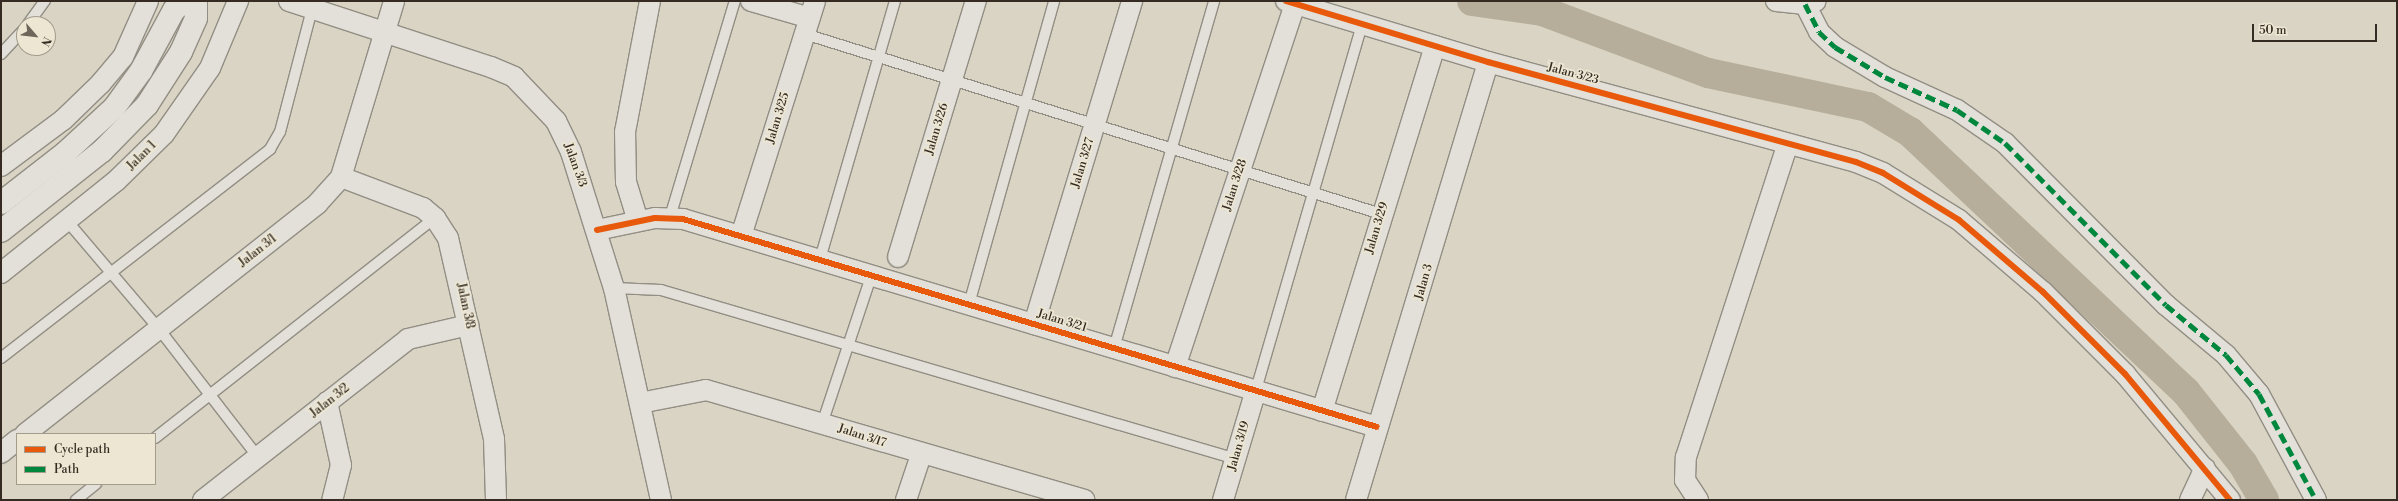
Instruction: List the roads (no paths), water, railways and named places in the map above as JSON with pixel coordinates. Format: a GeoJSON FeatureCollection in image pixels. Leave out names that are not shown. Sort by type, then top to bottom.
{"type":"FeatureCollection","features":[{"type":"Feature","properties":{"kind":"street"},"geometry":{"type":"LineString","coordinates":[[1,166],[63,120],[100,83],[123,57],[148,1]]}},
{"type":"Feature","properties":{"kind":"street"},"geometry":{"type":"LineString","coordinates":[[1,203],[65,153],[114,108],[141,71],[174,10],[186,1]]}},
{"type":"Feature","properties":{"kind":"street"},"geometry":{"type":"LineString","coordinates":[[1,231],[102,151],[142,110],[180,52],[196,18],[196,1]]}},
{"type":"Feature","properties":{"kind":"street","name":"Jalan 1"},"geometry":{"type":"LineString","coordinates":[[1,273],[68,222],[116,182],[168,128],[210,68],[238,1]]}},
{"type":"Feature","properties":{"kind":"street","name":"Jalan 3/3"},"geometry":{"type":"LineString","coordinates":[[288,1],[313,5],[492,67],[514,77],[533,94],[556,121],[568,146],[597,230],[614,288],[661,500]]}},
{"type":"Feature","properties":{"kind":"street","name":"Jalan 3/1"},"geometry":{"type":"LineString","coordinates":[[26,433],[318,204],[341,177],[394,1]]}},
{"type":"Feature","properties":{"kind":"street"},"geometry":{"type":"LineString","coordinates":[[638,221],[626,182],[625,132],[650,1]]}},
{"type":"Feature","properties":{"kind":"street"},"geometry":{"type":"LineString","coordinates":[[751,1],[810,18]]}},
{"type":"Feature","properties":{"kind":"street","name":"Jalan 3/26"},"geometry":{"type":"LineString","coordinates":[[898,257],[976,1]]}},
{"type":"Feature","properties":{"kind":"street","name":"Jalan 3/27"},"geometry":{"type":"LineString","coordinates":[[1034,324],[1132,1]]}},
{"type":"Feature","properties":{"kind":"street"},"geometry":{"type":"LineString","coordinates":[[1776,1],[1811,3],[1820,32],[1835,47],[1885,77],[1957,110],[2005,143],[2048,190],[2166,305],[2226,355],[2259,394],[2316,500]]}},
{"type":"Feature","properties":{"kind":"street","name":"Jalan 3/23"},"geometry":{"type":"LineString","coordinates":[[1290,2],[1488,62],[1856,162],[1930,200],[1997,250],[2125,374],[2205,468],[2230,500]]}},
{"type":"Feature","properties":{"kind":"street","name":"Jalan 3/28"},"geometry":{"type":"LineString","coordinates":[[1175,367],[1240,170],[1290,2]]}},
{"type":"Feature","properties":{"kind":"street","name":"Jalan 3/25"},"geometry":{"type":"LineString","coordinates":[[741,236],[810,18]]}},
{"type":"Feature","properties":{"kind":"street","name":"Jalan 3/29"},"geometry":{"type":"LineString","coordinates":[[1322,411],[1435,46]]}},
{"type":"Feature","properties":{"kind":"street","name":"Jalan 3"},"geometry":{"type":"LineString","coordinates":[[1356,500],[1488,62]]}},
{"type":"Feature","properties":{"kind":"street"},"geometry":{"type":"LineString","coordinates":[[1698,500],[1685,480],[1686,457],[1788,144]]}},
{"type":"Feature","properties":{"kind":"street","name":"Jalan 3/8"},"geometry":{"type":"LineString","coordinates":[[341,177],[423,208],[435,218],[448,238],[494,439],[496,500]]}},
{"type":"Feature","properties":{"kind":"street"},"geometry":{"type":"LineString","coordinates":[[597,230],[638,221],[670,217]]}},
{"type":"Feature","properties":{"kind":"street","name":"Jalan 3/21"},"geometry":{"type":"LineString","coordinates":[[670,217],[872,274],[1255,393],[1377,427]]}},
{"type":"Feature","properties":{"kind":"street","name":"Jalan 3/2"},"geometry":{"type":"LineString","coordinates":[[203,500],[408,339],[468,325]]}},
{"type":"Feature","properties":{"kind":"street","name":"Jalan 3/17"},"geometry":{"type":"LineString","coordinates":[[640,403],[706,390],[1073,499]]}},
{"type":"Feature","properties":{"kind":"street","name":"Jalan 3/19"},"geometry":{"type":"LineString","coordinates":[[1223,500],[1255,393]]}},
{"type":"Feature","properties":{"kind":"street"},"geometry":{"type":"LineString","coordinates":[[328,402],[341,465],[332,500]]}},
{"type":"Feature","properties":{"kind":"street"},"geometry":{"type":"LineString","coordinates":[[1,453],[16,441]]}},
{"type":"Feature","properties":{"kind":"street"},"geometry":{"type":"LineString","coordinates":[[906,500],[921,455]]}},
{"type":"Feature","properties":{"kind":"street"},"geometry":{"type":"LineString","coordinates":[[2190,500],[2205,468]]}},
{"type":"Feature","properties":{"kind":"lane"},"geometry":{"type":"LineString","coordinates":[[34,16],[45,1]]}},
{"type":"Feature","properties":{"kind":"lane"},"geometry":{"type":"LineString","coordinates":[[670,217],[735,1]]}},
{"type":"Feature","properties":{"kind":"lane"},"geometry":{"type":"LineString","coordinates":[[820,259],[895,1]]}},
{"type":"Feature","properties":{"kind":"lane"},"geometry":{"type":"LineString","coordinates":[[969,304],[1054,1]]}},
{"type":"Feature","properties":{"kind":"lane"},"geometry":{"type":"LineString","coordinates":[[1114,348],[1214,1]]}},
{"type":"Feature","properties":{"kind":"lane"},"geometry":{"type":"LineString","coordinates":[[1,358],[270,149],[280,132],[313,5]]}},
{"type":"Feature","properties":{"kind":"lane"},"geometry":{"type":"LineString","coordinates":[[810,18],[878,57],[1382,214]]}},
{"type":"Feature","properties":{"kind":"lane"},"geometry":{"type":"LineString","coordinates":[[1255,393],[1362,24]]}},
{"type":"Feature","properties":{"kind":"lane"},"geometry":{"type":"LineString","coordinates":[[1,54],[16,38]]}},
{"type":"Feature","properties":{"kind":"lane"},"geometry":{"type":"LineString","coordinates":[[156,437],[435,218]]}},
{"type":"Feature","properties":{"kind":"lane"},"geometry":{"type":"LineString","coordinates":[[68,222],[159,329],[258,456]]}},
{"type":"Feature","properties":{"kind":"lane"},"geometry":{"type":"LineString","coordinates":[[822,424],[849,347],[872,274]]}},
{"type":"Feature","properties":{"kind":"lane"},"geometry":{"type":"LineString","coordinates":[[614,288],[661,290],[849,347],[1236,459]]}},
{"type":"Feature","properties":{"kind":"lane"},"geometry":{"type":"LineString","coordinates":[[76,500],[95,485]]}},
{"type":"Feature","properties":{"kind":"waterway"},"geometry":{"type":"LineString","coordinates":[[1472,1],[1542,11],[1708,73],[1868,107],[1910,132],[2186,392],[2243,464],[2264,500]]}}]}
